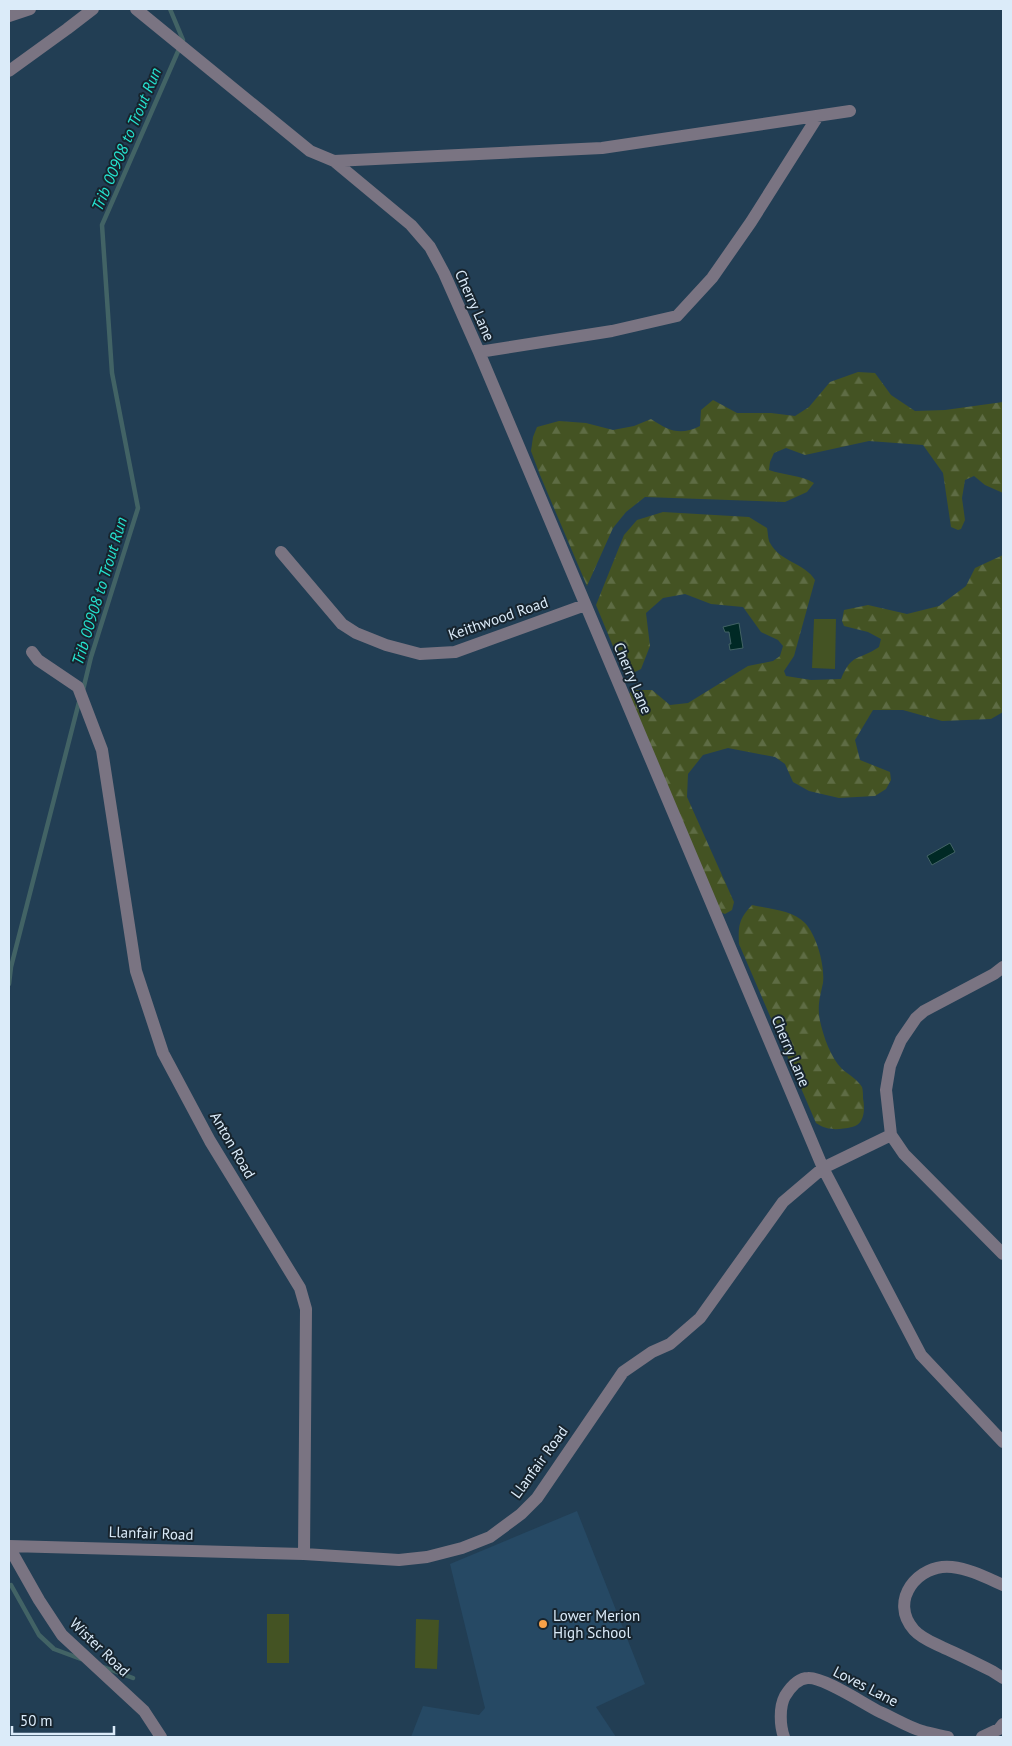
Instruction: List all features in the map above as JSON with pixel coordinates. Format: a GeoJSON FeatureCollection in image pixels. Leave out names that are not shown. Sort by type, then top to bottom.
{"type":"FeatureCollection","features":[{"type":"Feature","properties":{"kind":"street"},"geometry":{"type":"LineString","coordinates":[[9,16],[30,9]]}},
{"type":"Feature","properties":{"kind":"street"},"geometry":{"type":"LineString","coordinates":[[9,71],[93,9]]}},
{"type":"Feature","properties":{"kind":"street","name":"Cherry Lane"},"geometry":{"type":"LineString","coordinates":[[136,9],[310,151],[334,161],[411,225],[430,247],[444,273],[478,352],[823,1168],[921,1354],[1003,1442]]}},
{"type":"Feature","properties":{"kind":"street"},"geometry":{"type":"LineString","coordinates":[[334,161],[602,148],[850,111]]}},
{"type":"Feature","properties":{"kind":"street"},"geometry":{"type":"LineString","coordinates":[[478,352],[612,331],[677,316],[712,278],[751,222],[818,116]]}},
{"type":"Feature","properties":{"kind":"street","name":"Keithwood Road"},"geometry":{"type":"LineString","coordinates":[[281,552],[342,624],[356,633],[386,645],[420,654],[455,652],[585,605]]}},
{"type":"Feature","properties":{"kind":"street","name":"Anton Road"},"geometry":{"type":"LineString","coordinates":[[32,652],[38,660],[78,687],[102,750],[136,971],[164,1052],[210,1141],[300,1288],[306,1308],[304,1554]]}},
{"type":"Feature","properties":{"kind":"street"},"geometry":{"type":"LineString","coordinates":[[1003,967],[994,974],[934,1005],[916,1018],[900,1040],[886,1083],[886,1098],[892,1135],[914,1165],[1003,1254]]}},
{"type":"Feature","properties":{"kind":"street","name":"Llanfair Road"},"geometry":{"type":"LineString","coordinates":[[9,1546],[304,1554],[399,1560],[427,1557],[462,1548],[490,1537],[521,1514],[537,1498],[623,1372],[652,1352],[670,1344],[700,1318],[783,1202],[823,1168],[892,1135]]}},
{"type":"Feature","properties":{"kind":"street","name":"Wister Road"},"geometry":{"type":"LineString","coordinates":[[9,1546],[39,1600],[62,1635],[144,1711],[161,1737]]}},
{"type":"Feature","properties":{"kind":"street"},"geometry":{"type":"LineString","coordinates":[[1003,1584],[952,1567],[934,1568],[927,1570],[914,1582],[904,1603],[908,1622],[920,1636],[1003,1678]]}},
{"type":"Feature","properties":{"kind":"street","name":"Loves Lane"},"geometry":{"type":"LineString","coordinates":[[784,1737],[781,1719],[783,1700],[793,1686],[800,1680],[808,1678],[825,1683],[921,1731],[948,1737]]}},
{"type":"Feature","properties":{"kind":"street"},"geometry":{"type":"LineString","coordinates":[[982,1737],[999,1729],[1003,1724]]}},
{"type":"Feature","properties":{"kind":"shaded area"},"geometry":{"type":"Polygon","coordinates":[[[739,623],[743,648],[730,650],[729,632],[725,632],[723,627],[739,623]]]}},
{"type":"Feature","properties":{"kind":"shaded area"},"geometry":{"type":"Polygon","coordinates":[[[950,843],[955,852],[932,865],[927,856],[950,843]]]}},
{"type":"Feature","properties":{"kind":"shaded area","name":"Lower Merion High School"},"geometry":{"type":"Polygon","coordinates":[[[577,1511],[645,1684],[596,1707],[616,1737],[411,1737],[423,1706],[479,1715],[485,1708],[450,1564],[577,1511]]]}},
{"type":"Feature","properties":{"kind":"green space"},"geometry":{"type":"Polygon","coordinates":[[[858,372],[875,373],[891,395],[915,411],[945,410],[1003,402],[1003,493],[985,485],[974,476],[965,480],[962,498],[965,520],[961,529],[958,530],[951,527],[943,473],[923,445],[869,441],[805,455],[786,448],[774,453],[769,470],[803,478],[814,483],[807,492],[785,502],[645,497],[626,512],[613,528],[587,586],[531,451],[537,427],[559,421],[586,423],[613,430],[634,426],[651,419],[663,427],[675,431],[686,431],[700,426],[701,410],[713,400],[737,413],[771,413],[795,416],[809,407],[830,382],[858,372]]]}},
{"type":"Feature","properties":{"kind":"green space"},"geometry":{"type":"Polygon","coordinates":[[[663,512],[749,517],[767,528],[769,542],[774,549],[786,559],[811,574],[815,580],[794,656],[784,671],[786,676],[811,680],[841,679],[845,670],[853,661],[879,647],[881,639],[868,632],[844,626],[842,621],[844,610],[868,605],[907,614],[939,606],[966,586],[975,568],[1003,555],[1003,712],[991,719],[942,721],[903,710],[873,710],[855,740],[860,760],[890,772],[891,780],[886,789],[875,796],[839,798],[809,791],[793,782],[785,764],[775,757],[728,748],[703,755],[688,774],[687,797],[734,902],[732,910],[725,914],[720,912],[629,694],[632,690],[652,690],[670,705],[688,703],[748,666],[773,661],[780,656],[783,646],[778,640],[761,632],[743,607],[711,604],[685,594],[663,598],[646,613],[650,646],[641,669],[631,674],[624,673],[596,605],[624,535],[637,520],[663,512]]]}},
{"type":"Feature","properties":{"kind":"green space"},"geometry":{"type":"Polygon","coordinates":[[[814,619],[836,619],[835,669],[812,668],[814,619]]]}},
{"type":"Feature","properties":{"kind":"green space"},"geometry":{"type":"Polygon","coordinates":[[[752,905],[794,915],[805,923],[813,935],[823,968],[819,1011],[823,1034],[838,1064],[862,1088],[863,1116],[859,1123],[852,1127],[833,1129],[816,1123],[739,944],[740,923],[744,914],[752,905]]]}},
{"type":"Feature","properties":{"kind":"green space"},"geometry":{"type":"Polygon","coordinates":[[[267,1614],[289,1614],[289,1663],[267,1663],[267,1614]]]}},
{"type":"Feature","properties":{"kind":"green space"},"geometry":{"type":"Polygon","coordinates":[[[416,1619],[439,1620],[437,1669],[415,1668],[416,1619]]]}},
{"type":"Feature","properties":{"kind":"waterway","name":"Trib 00908 to Trout Run"},"geometry":{"type":"LineString","coordinates":[[83,690],[91,657],[138,508],[112,373],[102,225],[183,40],[170,9]]}},
{"type":"Feature","properties":{"kind":"waterway","name":"Trib 00908 to Trout Run"},"geometry":{"type":"LineString","coordinates":[[9,984],[11,967],[79,702]]}},
{"type":"Feature","properties":{"kind":"waterway"},"geometry":{"type":"LineString","coordinates":[[11,1585],[39,1635],[54,1649],[81,1659]]}},
{"type":"Feature","properties":{"kind":"waterway"},"geometry":{"type":"LineString","coordinates":[[103,1667],[133,1678]]}},
{"type":"Feature","properties":{"kind":"place","name":"Lower Merion High School"},"geometry":{"type":"Point","coordinates":[543,1624]}}]}
